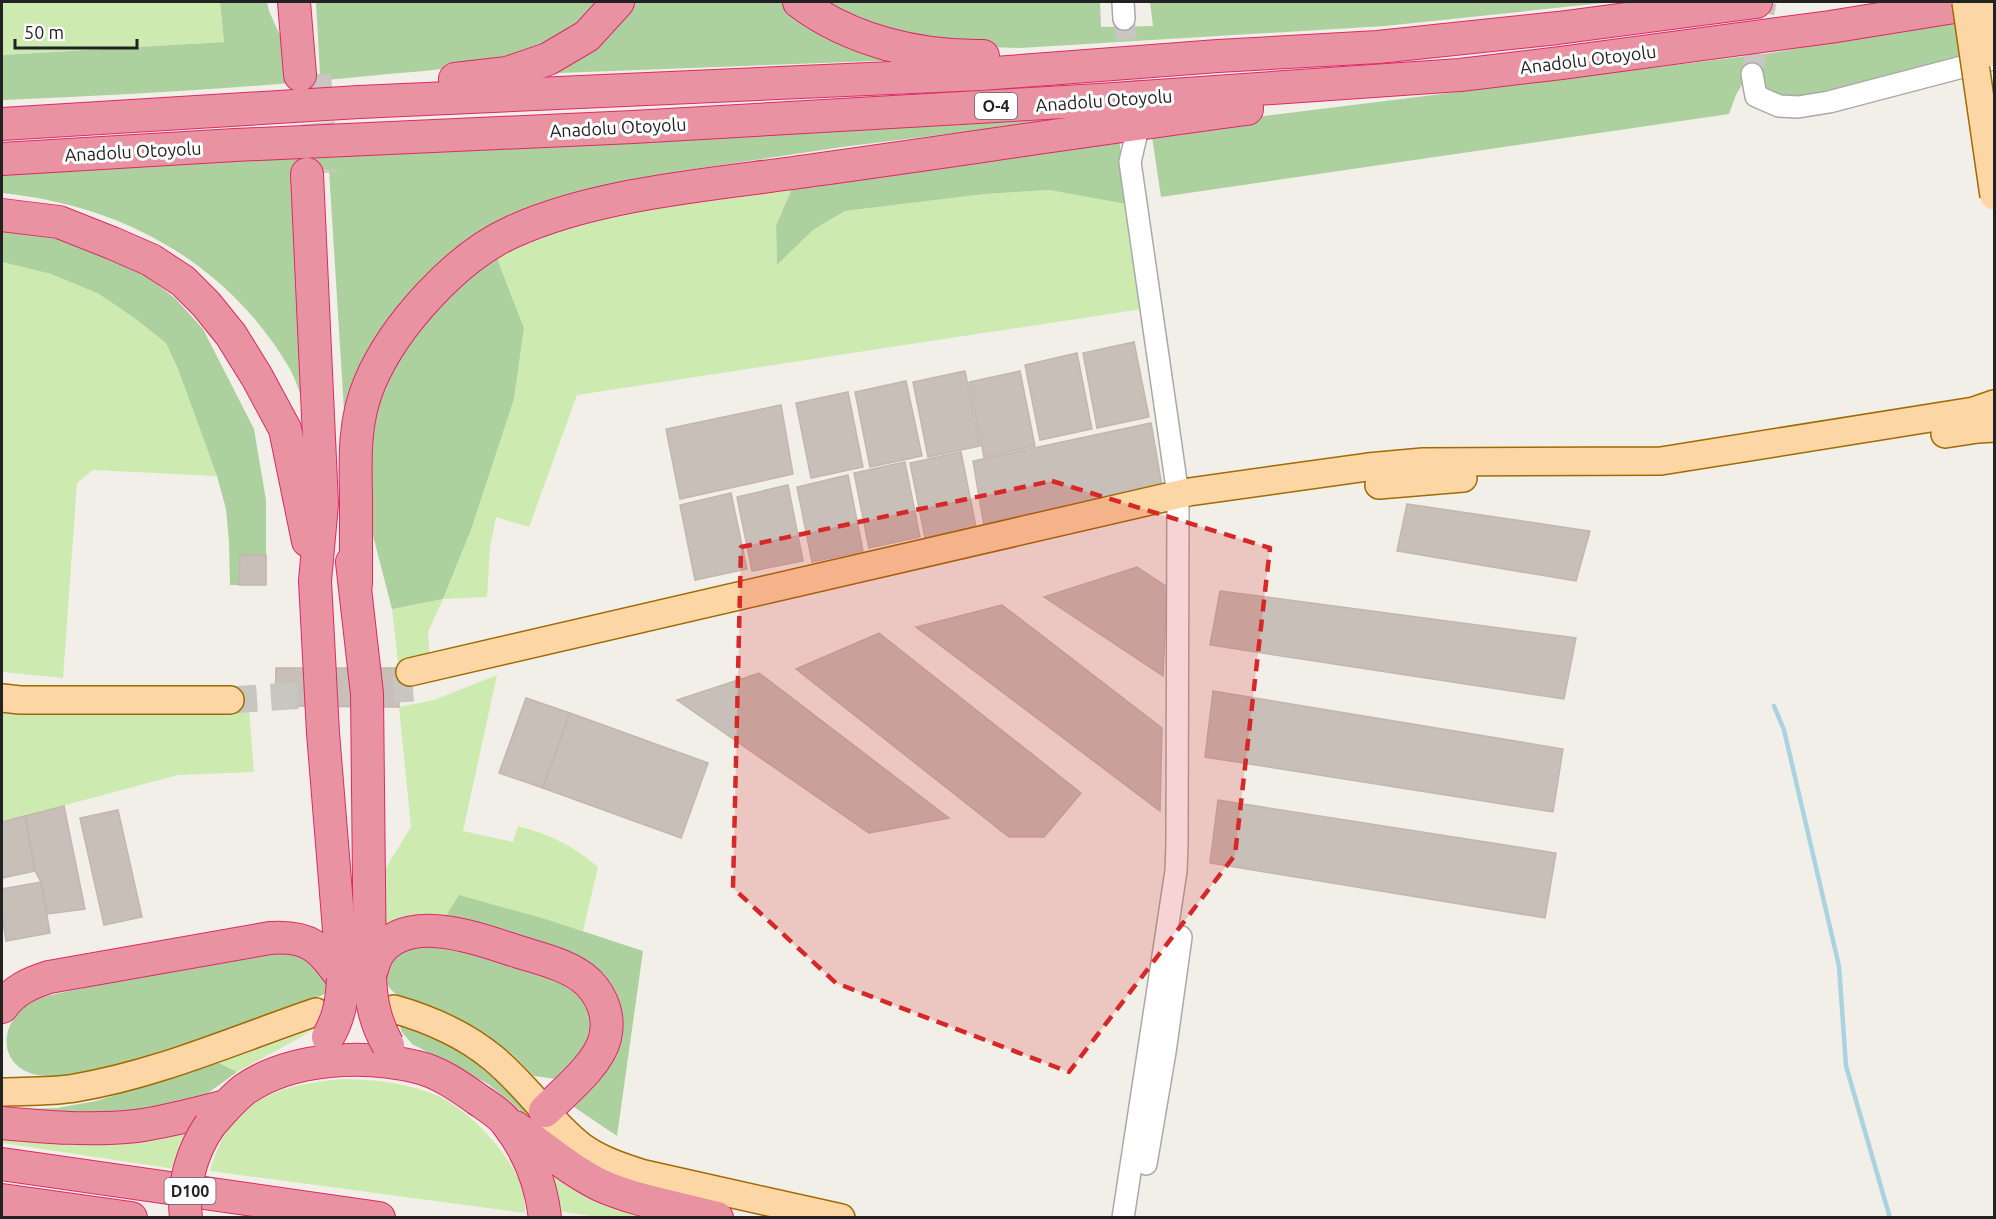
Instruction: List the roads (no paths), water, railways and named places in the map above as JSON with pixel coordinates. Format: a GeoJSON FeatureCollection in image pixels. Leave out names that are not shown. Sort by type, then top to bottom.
{"type":"FeatureCollection","features":[{"type":"Feature","properties":{"kind":"highway"},"geometry":{"type":"LineString","coordinates":[[294,2],[308,75],[309,2]]}},
{"type":"Feature","properties":{"kind":"highway"},"geometry":{"type":"LineString","coordinates":[[359,102],[426,83],[507,73],[548,60],[587,36],[618,2]]}},
{"type":"Feature","properties":{"kind":"highway"},"geometry":{"type":"LineString","coordinates":[[799,2],[851,32],[900,47],[957,57],[1218,56]]}},
{"type":"Feature","properties":{"kind":"highway","name":"Anadolu Otoyolu"},"geometry":{"type":"LineString","coordinates":[[2,124],[359,102],[981,74],[1218,56],[1378,47],[1558,28],[1756,2]]}},
{"type":"Feature","properties":{"kind":"highway","name":"Anadolu Otoyolu"},"geometry":{"type":"LineString","coordinates":[[2,159],[235,145],[681,125],[1099,100],[1460,75],[1819,28],[1985,2]]}},
{"type":"Feature","properties":{"kind":"highway"},"geometry":{"type":"LineString","coordinates":[[356,584],[356,439],[370,381],[408,320],[428,296],[453,271],[484,248],[512,232],[604,203],[677,190],[1086,130],[1268,107],[1460,75]]}},
{"type":"Feature","properties":{"kind":"highway"},"geometry":{"type":"LineString","coordinates":[[315,580],[322,504],[315,173],[339,485],[356,584],[367,694],[357,977]]}},
{"type":"Feature","properties":{"kind":"highway"},"geometry":{"type":"LineString","coordinates":[[2,215],[59,222],[151,260],[183,281],[231,334],[285,429],[315,580],[323,724],[357,977],[373,1012],[393,1024],[419,1067]]}},
{"type":"Feature","properties":{"kind":"highway"},"geometry":{"type":"LineString","coordinates":[[280,1073],[318,1024],[335,1025],[357,977],[384,947],[392,941],[420,931],[439,931],[466,935],[548,962],[577,974],[598,994],[605,1008],[606,1022],[605,1039],[599,1053],[545,1111]]}},
{"type":"Feature","properties":{"kind":"highway"},"geometry":{"type":"LineString","coordinates":[[2,1007],[11,995],[22,987],[49,977],[270,938],[301,939],[313,944],[357,977]]}},
{"type":"Feature","properties":{"kind":"highway"},"geometry":{"type":"LineString","coordinates":[[186,1218],[186,1192],[191,1165],[203,1135],[218,1115],[245,1090],[280,1073],[324,1062],[359,1059],[419,1067],[446,1079],[579,1173],[600,1185],[717,1218]]}},
{"type":"Feature","properties":{"kind":"highway"},"geometry":{"type":"LineString","coordinates":[[2,1123],[116,1128],[218,1115]]}},
{"type":"Feature","properties":{"kind":"highway"},"geometry":{"type":"LineString","coordinates":[[505,1120],[531,1161],[539,1183],[545,1218]]}},
{"type":"Feature","properties":{"kind":"highway","name":"D100"},"geometry":{"type":"LineString","coordinates":[[2,1164],[379,1218]]}},
{"type":"Feature","properties":{"kind":"highway"},"geometry":{"type":"LineString","coordinates":[[2,1200],[131,1218]]}},
{"type":"Feature","properties":{"kind":"main road"},"geometry":{"type":"LineString","coordinates":[[1966,2],[1995,196]]}},
{"type":"Feature","properties":{"kind":"main road"},"geometry":{"type":"LineString","coordinates":[[1985,2],[1995,75]]}},
{"type":"Feature","properties":{"kind":"main road"},"geometry":{"type":"LineString","coordinates":[[411,680],[1184,502],[1368,467],[1423,462],[1661,461],[1974,411],[1995,404]]}},
{"type":"Feature","properties":{"kind":"main road"},"geometry":{"type":"LineString","coordinates":[[1184,502],[1454,478],[1663,478],[1978,429],[1995,429]]}},
{"type":"Feature","properties":{"kind":"main road"},"geometry":{"type":"LineString","coordinates":[[2,683],[230,691],[20,700],[2,698]]}},
{"type":"Feature","properties":{"kind":"main road"},"geometry":{"type":"LineString","coordinates":[[393,1024],[416,1015],[476,1045],[510,1074],[582,1146],[618,1166],[644,1174],[841,1218]]}},
{"type":"Feature","properties":{"kind":"main road"},"geometry":{"type":"LineString","coordinates":[[2,1092],[72,1088],[107,1082],[179,1060],[318,1024]]}},
{"type":"Feature","properties":{"kind":"main road"},"geometry":{"type":"LineString","coordinates":[[2,1102],[40,1103],[82,1099],[130,1087],[318,1024]]}},
{"type":"Feature","properties":{"kind":"main road"},"geometry":{"type":"LineString","coordinates":[[393,1024],[445,1040],[469,1054],[498,1077],[573,1152],[600,1170],[623,1179],[789,1218]]}},
{"type":"Feature","properties":{"kind":"street"},"geometry":{"type":"LineString","coordinates":[[1752,74],[1756,96],[1779,106],[1798,107],[1829,102],[1995,59]]}},
{"type":"Feature","properties":{"kind":"street"},"geometry":{"type":"LineString","coordinates":[[1123,1218],[1176,871],[1184,502],[1130,162],[1137,132],[1184,502],[1189,874],[1165,1052],[1137,1218]]}},
{"type":"Feature","properties":{"kind":"waterway"},"geometry":{"type":"LineString","coordinates":[[1774,706],[1784,730],[1839,966],[1846,1066],[1890,1218]]}},
{"type":"Feature","properties":{"kind":"tunnel"},"geometry":{"type":"LineString","coordinates":[[1752,74],[1766,2]]}},
{"type":"Feature","properties":{"kind":"tunnel"},"geometry":{"type":"LineString","coordinates":[[1124,19],[1135,111]]}},
{"type":"Feature","properties":{"kind":"tunnel"},"geometry":{"type":"LineString","coordinates":[[315,75],[323,173]]}},
{"type":"Feature","properties":{"kind":"tunnel"},"geometry":{"type":"LineString","coordinates":[[230,700],[413,688]]}}]}
